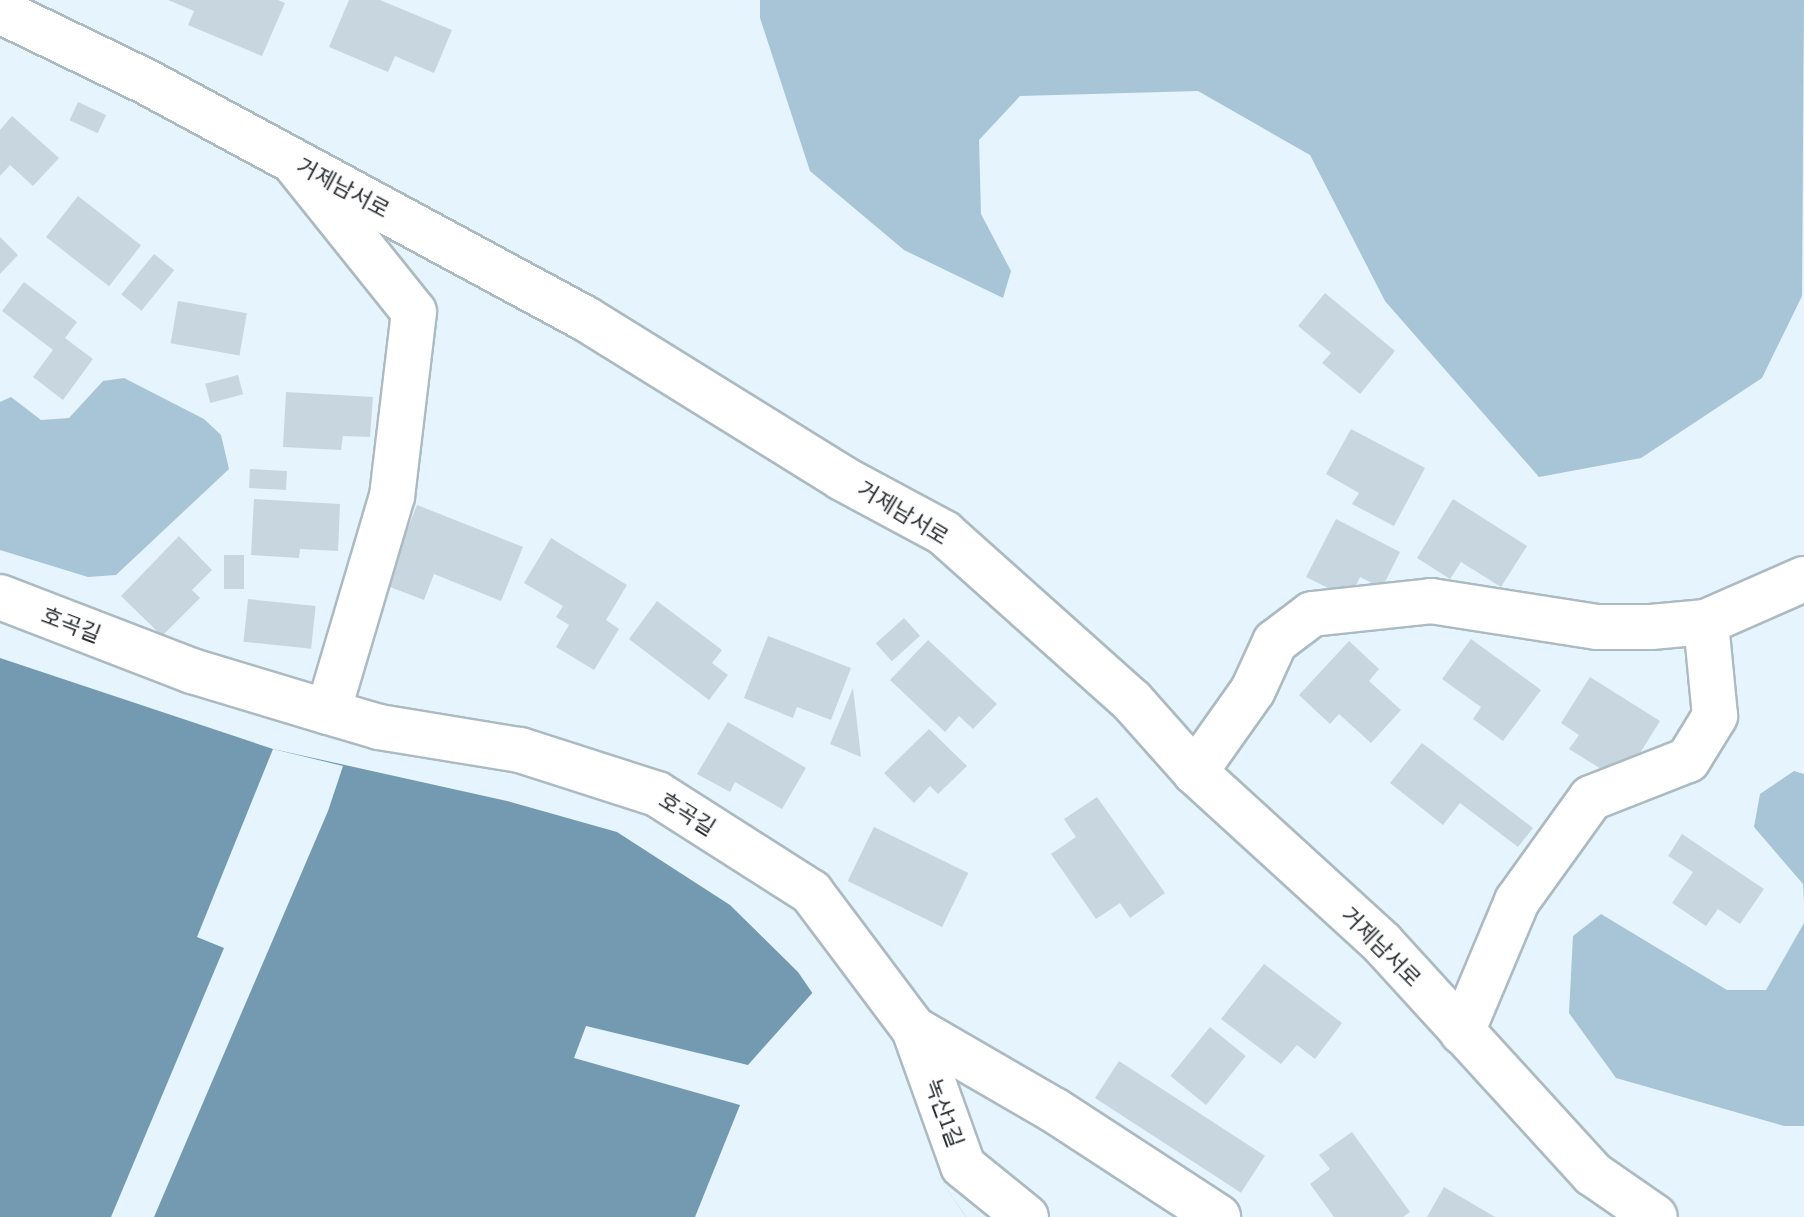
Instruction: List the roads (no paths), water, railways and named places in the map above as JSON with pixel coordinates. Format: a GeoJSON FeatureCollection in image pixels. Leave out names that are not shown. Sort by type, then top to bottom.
{"type":"FeatureCollection","features":[{"type":"Feature","properties":{"kind":"main road","name":"거제남서로"},"geometry":{"type":"LineString","coordinates":[[0,11],[293,161],[586,319],[842,478],[944,533],[1132,701],[1195,772],[1382,943],[1593,1174],[1655,1217]]}},
{"type":"Feature","properties":{"kind":"main road"},"geometry":{"type":"LineString","coordinates":[[293,161],[414,312],[392,496],[328,712]]}},
{"type":"Feature","properties":{"kind":"main road"},"geometry":{"type":"LineString","coordinates":[[1195,772],[1253,690],[1275,642],[1312,614],[1431,601],[1597,627],[1706,622],[1804,579]]}},
{"type":"Feature","properties":{"kind":"main road","name":"호곡길"},"geometry":{"type":"LineString","coordinates":[[0,597],[192,671],[328,712],[379,727],[520,750],[657,794],[811,892],[914,1029],[1054,1110],[1218,1217]]}},
{"type":"Feature","properties":{"kind":"main road"},"geometry":{"type":"LineString","coordinates":[[1462,1032],[1517,901],[1591,798],[1688,760],[1715,716],[1706,622]]}},
{"type":"Feature","properties":{"kind":"main road","name":"녹산1길"},"geometry":{"type":"LineString","coordinates":[[914,1029],[963,1166],[1026,1217]]}}]}
